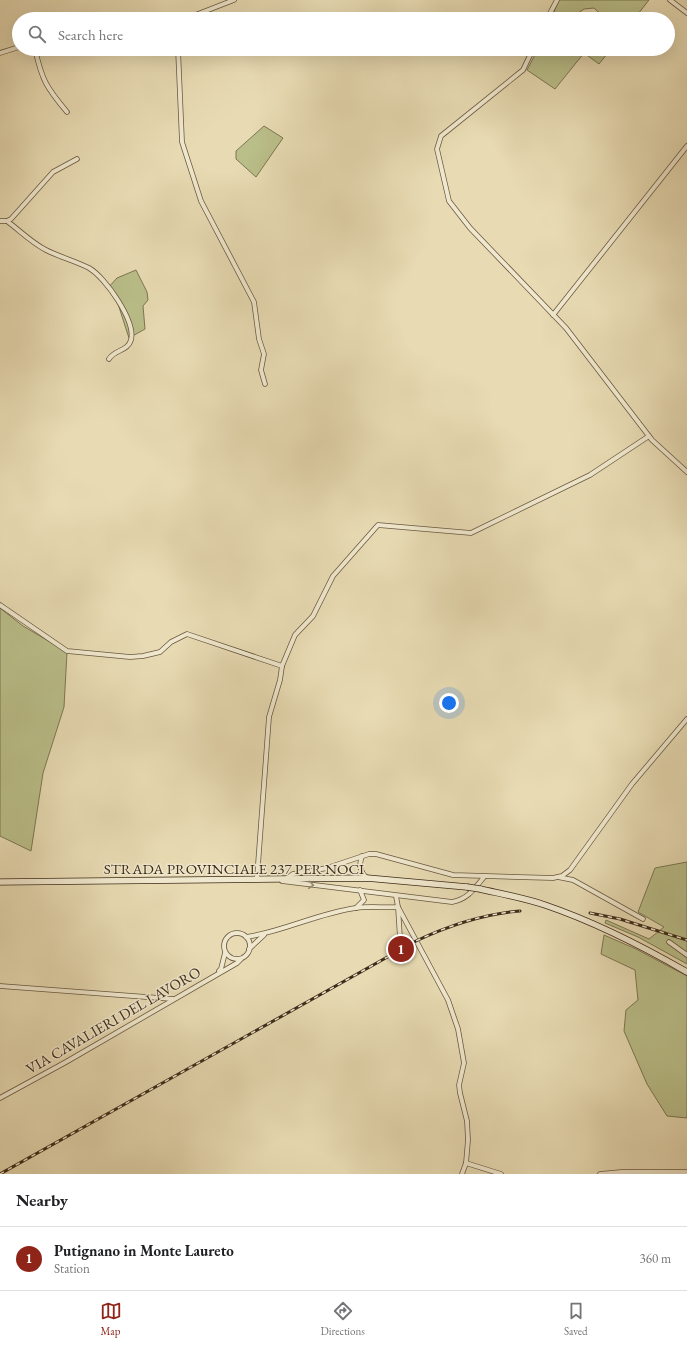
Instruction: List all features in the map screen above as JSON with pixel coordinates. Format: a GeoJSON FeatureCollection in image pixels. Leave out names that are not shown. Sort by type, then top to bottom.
{"type":"FeatureCollection","features":[{"type":"Feature","properties":{"kind":"main road","name":"STRADA PROVINCIALE 237 PER NOCI"},"geometry":{"type":"LineString","coordinates":[[0,882],[367,878],[467,887],[523,898],[558,910],[639,944],[687,972]]}},
{"type":"Feature","properties":{"kind":"street"},"geometry":{"type":"LineString","coordinates":[[203,12],[234,0]]}},
{"type":"Feature","properties":{"kind":"street"},"geometry":{"type":"LineString","coordinates":[[551,12],[556,0]]}},
{"type":"Feature","properties":{"kind":"street"},"geometry":{"type":"LineString","coordinates":[[670,0],[687,13]]}},
{"type":"Feature","properties":{"kind":"street"},"geometry":{"type":"LineString","coordinates":[[0,52],[12,49]]}},
{"type":"Feature","properties":{"kind":"street"},"geometry":{"type":"LineString","coordinates":[[37,56],[42,77],[49,90],[67,112]]}},
{"type":"Feature","properties":{"kind":"street"},"geometry":{"type":"LineString","coordinates":[[178,56],[182,142],[201,201],[254,302],[259,339],[264,354],[261,370],[265,384]]}},
{"type":"Feature","properties":{"kind":"street"},"geometry":{"type":"LineString","coordinates":[[530,56],[523,70],[441,136],[437,149],[448,201],[470,228],[566,328],[649,436],[687,472]]}},
{"type":"Feature","properties":{"kind":"street"},"geometry":{"type":"LineString","coordinates":[[553,315],[687,146]]}},
{"type":"Feature","properties":{"kind":"street"},"geometry":{"type":"LineString","coordinates":[[0,221],[7,221],[11,219],[53,172],[77,159]]}},
{"type":"Feature","properties":{"kind":"street"},"geometry":{"type":"LineString","coordinates":[[7,221],[46,250],[90,269],[101,277],[114,294],[124,312],[132,338],[129,345],[111,355],[109,359]]}},
{"type":"Feature","properties":{"kind":"street"},"geometry":{"type":"LineString","coordinates":[[257,878],[269,717],[280,680],[282,666],[295,635],[312,616],[333,576],[378,526],[471,533],[590,475],[649,436]]}},
{"type":"Feature","properties":{"kind":"street"},"geometry":{"type":"LineString","coordinates":[[0,605],[66,651],[130,657],[143,656],[160,652],[171,642],[187,634],[282,666]]}},
{"type":"Feature","properties":{"kind":"street"},"geometry":{"type":"LineString","coordinates":[[558,877],[570,870],[615,810],[632,784],[687,719]]}},
{"type":"Feature","properties":{"kind":"street"},"geometry":{"type":"LineString","coordinates":[[287,878],[293,874],[327,868],[362,856],[376,854],[453,875],[484,877],[558,877],[573,880],[643,919]]}},
{"type":"Feature","properties":{"kind":"street"},"geometry":{"type":"LineString","coordinates":[[362,856],[359,866],[361,873],[367,878]]}},
{"type":"Feature","properties":{"kind":"street"},"geometry":{"type":"LineString","coordinates":[[273,878],[287,882],[452,902],[462,900],[468,896],[484,877]]}},
{"type":"Feature","properties":{"kind":"street"},"geometry":{"type":"LineString","coordinates":[[356,908],[364,900],[360,890]]}},
{"type":"Feature","properties":{"kind":"street"},"geometry":{"type":"LineString","coordinates":[[396,896],[400,938]]}},
{"type":"Feature","properties":{"kind":"street"},"geometry":{"type":"LineString","coordinates":[[250,949],[249,940],[246,937],[264,934],[356,908],[398,907]]}},
{"type":"Feature","properties":{"kind":"street"},"geometry":{"type":"LineString","coordinates":[[398,907],[456,1018],[464,1063],[459,1085],[467,1121],[468,1140],[466,1164],[462,1174]]}},
{"type":"Feature","properties":{"kind":"street","name":"VIA CAVALIERI DEL LAVORO"},"geometry":{"type":"LineString","coordinates":[[216,974],[221,969],[225,953],[223,945],[227,937],[239,933],[246,937]]}},
{"type":"Feature","properties":{"kind":"street","name":"VIA CAVALIERI DEL LAVORO"},"geometry":{"type":"LineString","coordinates":[[0,1098],[66,1062],[237,963],[264,934]]}},
{"type":"Feature","properties":{"kind":"street"},"geometry":{"type":"LineString","coordinates":[[669,942],[687,955]]}},
{"type":"Feature","properties":{"kind":"street"},"geometry":{"type":"LineString","coordinates":[[225,953],[232,959],[241,959]]}},
{"type":"Feature","properties":{"kind":"street"},"geometry":{"type":"LineString","coordinates":[[0,986],[174,999]]}},
{"type":"Feature","properties":{"kind":"street"},"geometry":{"type":"LineString","coordinates":[[466,1164],[501,1174]]}},
{"type":"Feature","properties":{"kind":"street"},"geometry":{"type":"LineString","coordinates":[[600,1174],[622,1172],[687,1172]]}},
{"type":"Feature","properties":{"kind":"green space"},"geometry":{"type":"Polygon","coordinates":[[[559,0],[649,0],[640,12],[598,12],[594,8],[584,9],[580,12],[554,12],[559,0]]]}},
{"type":"Feature","properties":{"kind":"green space"},"geometry":{"type":"Polygon","coordinates":[[[534,56],[582,56],[555,89],[527,70],[534,56]]]}},
{"type":"Feature","properties":{"kind":"green space"},"geometry":{"type":"Polygon","coordinates":[[[588,56],[605,56],[599,64],[588,56]]]}},
{"type":"Feature","properties":{"kind":"green space"},"geometry":{"type":"Polygon","coordinates":[[[264,126],[283,138],[256,177],[236,159],[236,151],[264,126]]]}},
{"type":"Feature","properties":{"kind":"green space"},"geometry":{"type":"Polygon","coordinates":[[[136,270],[147,292],[148,300],[143,306],[145,329],[129,338],[118,304],[108,288],[117,278],[136,270]]]}},
{"type":"Feature","properties":{"kind":"green space"},"geometry":{"type":"Polygon","coordinates":[[[0,608],[23,626],[67,652],[64,707],[43,773],[31,851],[0,836],[0,608]]]}},
{"type":"Feature","properties":{"kind":"green space"},"geometry":{"type":"Polygon","coordinates":[[[687,862],[687,964],[638,937],[605,923],[606,920],[649,939],[664,927],[638,912],[655,868],[687,862]]]}},
{"type":"Feature","properties":{"kind":"green space"},"geometry":{"type":"Polygon","coordinates":[[[604,935],[636,949],[687,976],[687,1118],[667,1116],[647,1084],[624,1031],[626,1010],[638,1000],[635,970],[601,954],[604,935]]]}},
{"type":"Feature","properties":{"kind":"railway"},"geometry":{"type":"LineString","coordinates":[[0,1174],[416,941],[467,921],[506,912],[520,911]]}},
{"type":"Feature","properties":{"kind":"railway"},"geometry":{"type":"LineString","coordinates":[[590,913],[620,919],[687,940]]}},
{"type":"Feature","properties":{"kind":"place","name":"Putignano in Monte Laureto"},"geometry":{"type":"Point","coordinates":[401,949]}}]}
